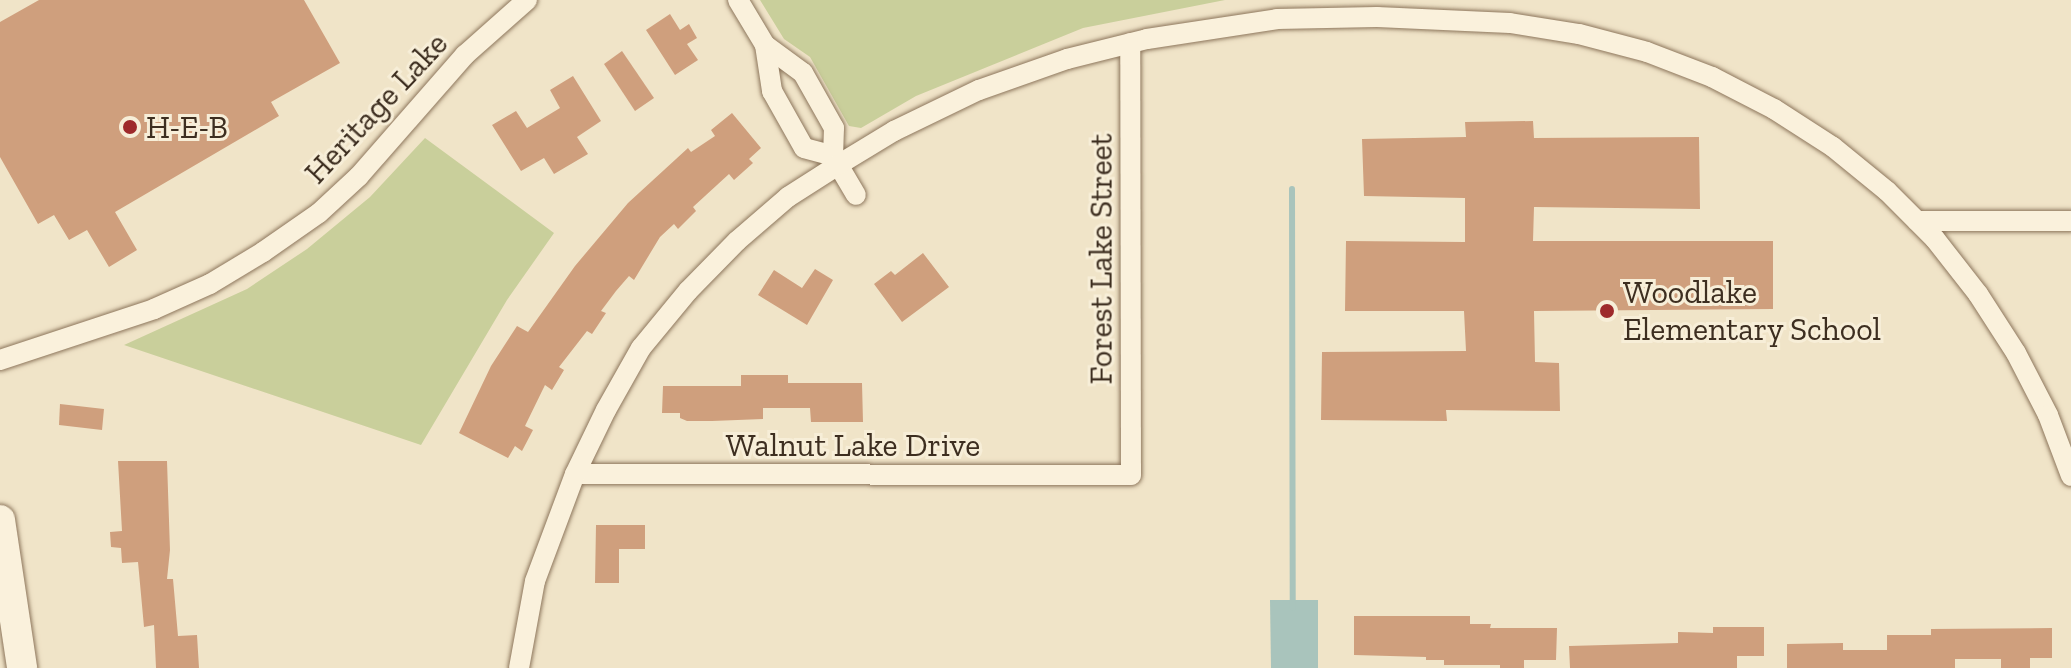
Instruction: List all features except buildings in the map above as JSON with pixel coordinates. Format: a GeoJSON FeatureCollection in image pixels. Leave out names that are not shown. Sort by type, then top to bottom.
{"type":"FeatureCollection","features":[{"type":"Feature","properties":{"kind":"main road"},"geometry":{"type":"LineString","coordinates":[[0,520],[22,668]]}},
{"type":"Feature","properties":{"kind":"street","name":"Heritage Lake"},"geometry":{"type":"LineString","coordinates":[[0,360],[154,309],[210,284],[263,252],[319,213],[359,176],[465,55],[527,0]]}},
{"type":"Feature","properties":{"kind":"street"},"geometry":{"type":"LineString","coordinates":[[738,0],[765,45],[772,91],[804,148],[835,161]]}},
{"type":"Feature","properties":{"kind":"street"},"geometry":{"type":"LineString","coordinates":[[519,668],[535,581],[575,474],[641,348],[688,291],[737,241],[835,161],[979,90],[1067,59],[1279,10],[1510,23],[1579,34],[1647,52],[1712,77],[1774,109],[1833,147],[1917,221],[1978,294],[2016,353],[2048,415],[2071,476]]}},
{"type":"Feature","properties":{"kind":"street","name":"Forest Lake Street"},"geometry":{"type":"LineString","coordinates":[[1130,43],[1131,475]]}},
{"type":"Feature","properties":{"kind":"street"},"geometry":{"type":"LineString","coordinates":[[765,45],[803,73],[834,128],[835,161],[856,195]]}},
{"type":"Feature","properties":{"kind":"street"},"geometry":{"type":"LineString","coordinates":[[1917,221],[2071,221]]}},
{"type":"Feature","properties":{"kind":"street","name":"Walnut Lake Drive"},"geometry":{"type":"LineString","coordinates":[[575,474],[1131,475]]}},
{"type":"Feature","properties":{"kind":"green space"},"geometry":{"type":"Polygon","coordinates":[[[760,0],[1225,0],[1083,28],[916,96],[861,128],[849,126],[810,57],[784,39],[760,0]]]}},
{"type":"Feature","properties":{"kind":"green space"},"geometry":{"type":"Polygon","coordinates":[[[425,138],[554,233],[507,300],[421,445],[124,345],[247,289],[307,249],[370,197],[425,138]]]}},
{"type":"Feature","properties":{"kind":"water"},"geometry":{"type":"Polygon","coordinates":[[[1270,600],[1318,600],[1318,668],[1271,668],[1270,600]]]}},
{"type":"Feature","properties":{"kind":"waterway"},"geometry":{"type":"LineString","coordinates":[[1292,189],[1293,608]]}},
{"type":"Feature","properties":{"kind":"place","name":"H-E-B"},"geometry":{"type":"Point","coordinates":[130,127]}},
{"type":"Feature","properties":{"kind":"place","name":"Woodlake Elementary School"},"geometry":{"type":"Point","coordinates":[1607,311]}}]}
